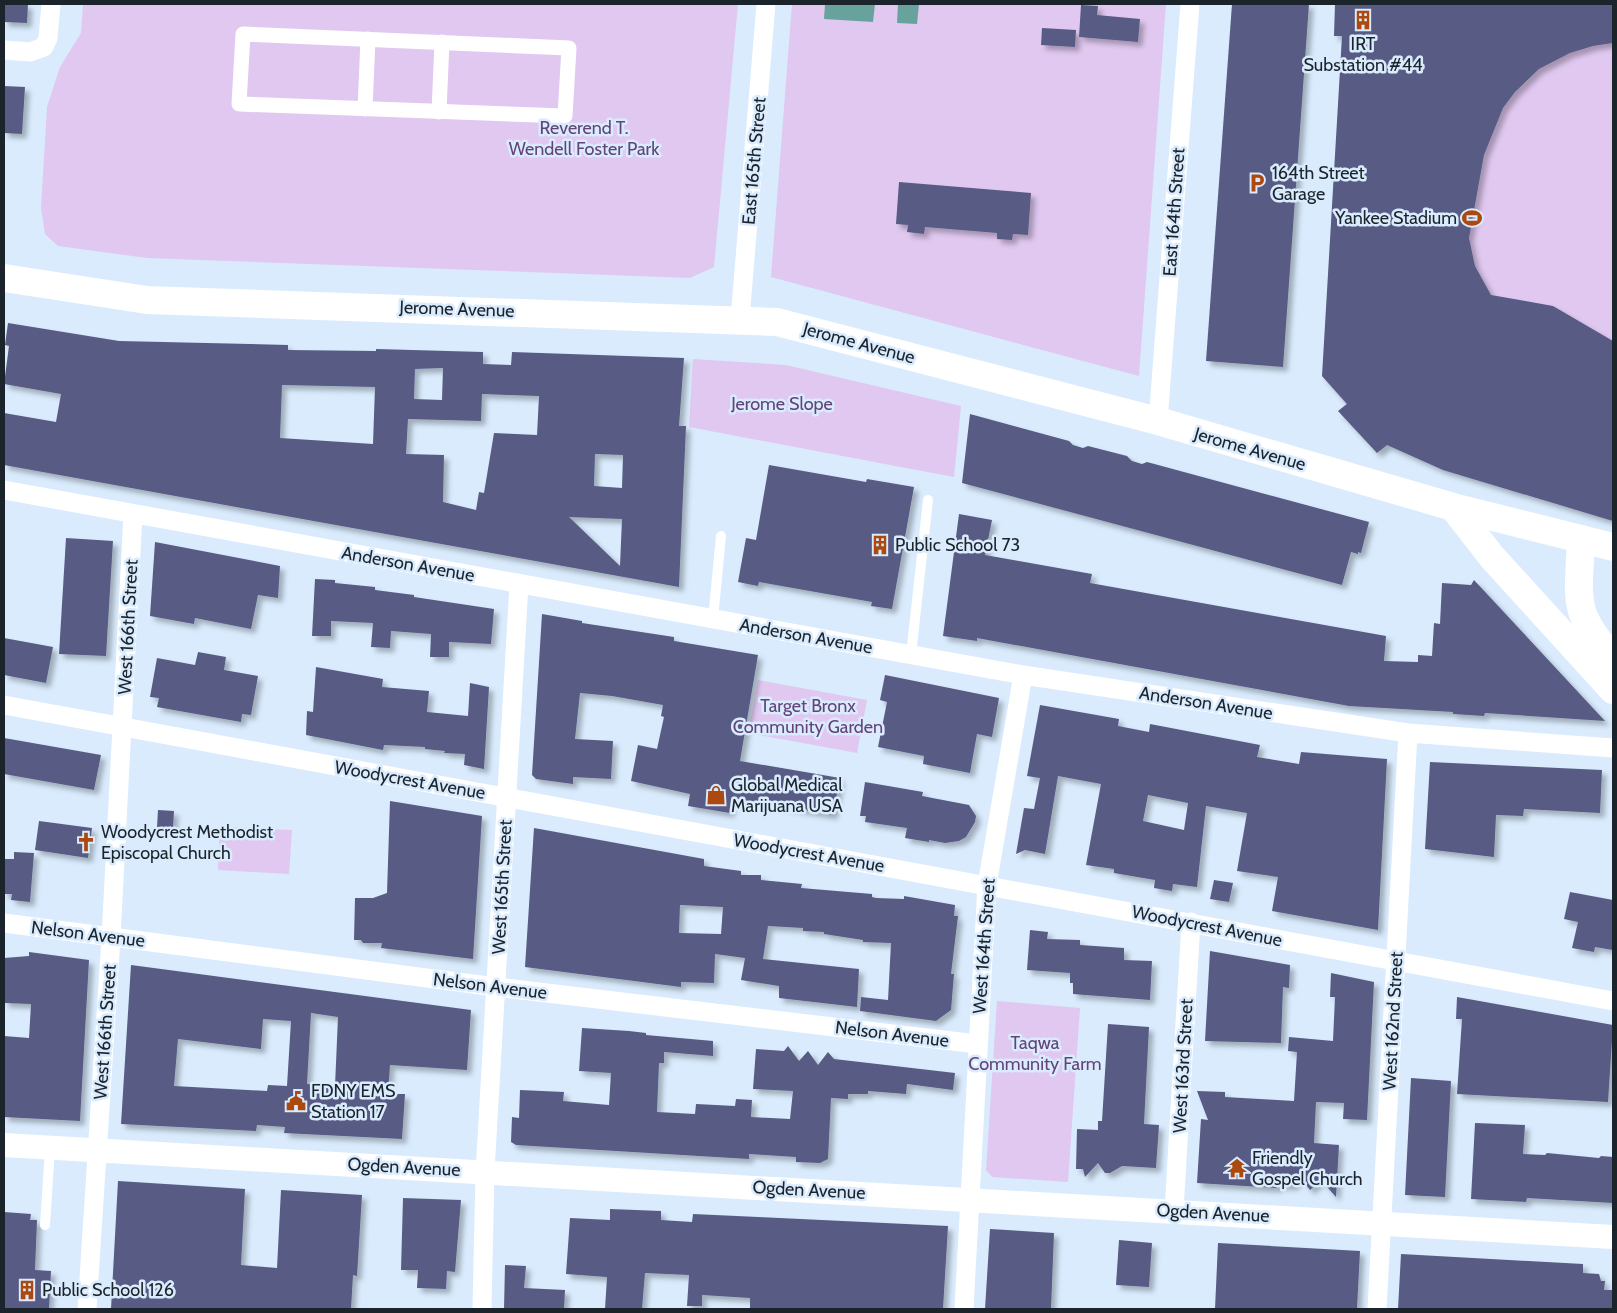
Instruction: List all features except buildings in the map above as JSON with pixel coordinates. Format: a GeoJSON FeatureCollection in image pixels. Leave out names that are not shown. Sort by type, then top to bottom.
{"type":"FeatureCollection","features":[{"type":"Feature","properties":{"kind":"main road","name":"Jerome Avenue"},"geometry":{"type":"LineString","coordinates":[[4,278],[147,300],[740,319],[777,322],[1158,421],[1453,507],[1613,547]]}},
{"type":"Feature","properties":{"kind":"main road"},"geometry":{"type":"LineString","coordinates":[[1453,507],[1492,557],[1613,690]]}},
{"type":"Feature","properties":{"kind":"main road"},"geometry":{"type":"LineString","coordinates":[[1581,539],[1579,592],[1582,616],[1592,635],[1613,658]]}},
{"type":"Feature","properties":{"kind":"street"},"geometry":{"type":"LineString","coordinates":[[4,50],[30,52],[44,47],[48,38],[51,4]]}},
{"type":"Feature","properties":{"kind":"street","name":"East 165th Street"},"geometry":{"type":"LineString","coordinates":[[740,319],[766,4]]}},
{"type":"Feature","properties":{"kind":"street","name":"East 164th Street"},"geometry":{"type":"LineString","coordinates":[[1158,421],[1190,4]]}},
{"type":"Feature","properties":{"kind":"street"},"geometry":{"type":"LineString","coordinates":[[243,34],[442,42],[569,48],[565,116],[239,104],[243,34]]}},
{"type":"Feature","properties":{"kind":"street"},"geometry":{"type":"LineString","coordinates":[[365,109],[368,39]]}},
{"type":"Feature","properties":{"kind":"street"},"geometry":{"type":"LineString","coordinates":[[439,112],[442,42]]}},
{"type":"Feature","properties":{"kind":"street","name":"Anderson Avenue"},"geometry":{"type":"LineString","coordinates":[[4,490],[1024,675],[1408,733],[1613,748]]}},
{"type":"Feature","properties":{"kind":"street","name":"West 166th Street"},"geometry":{"type":"LineString","coordinates":[[87,1309],[111,938],[134,514]]}},
{"type":"Feature","properties":{"kind":"street","name":"West 165th Street"},"geometry":{"type":"LineString","coordinates":[[482,1309],[486,1172],[519,584]]}},
{"type":"Feature","properties":{"kind":"street","name":"West 164th Street"},"geometry":{"type":"LineString","coordinates":[[964,1309],[987,885],[1024,675]]}},
{"type":"Feature","properties":{"kind":"street","name":"Woodycrest Avenue"},"geometry":{"type":"LineString","coordinates":[[4,705],[1191,922],[1613,1002]]}},
{"type":"Feature","properties":{"kind":"street","name":"West 162nd Street"},"geometry":{"type":"LineString","coordinates":[[1377,1309],[1408,733]]}},
{"type":"Feature","properties":{"kind":"street","name":"West 163rd Street"},"geometry":{"type":"LineString","coordinates":[[1174,1211],[1191,922]]}},
{"type":"Feature","properties":{"kind":"street","name":"Nelson Avenue"},"geometry":{"type":"LineString","coordinates":[[4,923],[496,987],[977,1044]]}},
{"type":"Feature","properties":{"kind":"street","name":"Ogden Avenue"},"geometry":{"type":"LineString","coordinates":[[4,1145],[1613,1237]]}},
{"type":"Feature","properties":{"kind":"lane"},"geometry":{"type":"LineString","coordinates":[[912,655],[928,500]]}},
{"type":"Feature","properties":{"kind":"lane"},"geometry":{"type":"LineString","coordinates":[[714,619],[720,536]]}},
{"type":"Feature","properties":{"kind":"lane"},"geometry":{"type":"LineString","coordinates":[[46,1225],[50,1148]]}},
{"type":"Feature","properties":{"kind":"green space","name":"Reverend T. Wendell Foster Park"},"geometry":{"type":"Polygon","coordinates":[[[83,4],[738,4],[714,267],[690,278],[147,258],[58,246],[45,234],[41,208],[47,107],[60,67],[81,33],[83,4]]]}},
{"type":"Feature","properties":{"kind":"green space"},"geometry":{"type":"Polygon","coordinates":[[[792,4],[1166,4],[1139,376],[771,277],[792,4]]]}},
{"type":"Feature","properties":{"kind":"green space","name":"Yankee Stadium"},"geometry":{"type":"Polygon","coordinates":[[[1403,4],[1613,4],[1613,521],[1443,470],[1388,445],[1377,453],[1338,411],[1346,404],[1322,376],[1398,66],[1403,4]]]}},
{"type":"Feature","properties":{"kind":"green space","name":"Jerome Slope"},"geometry":{"type":"Polygon","coordinates":[[[693,359],[786,365],[961,406],[954,477],[689,427],[693,359]]]}},
{"type":"Feature","properties":{"kind":"green space","name":"Target Bronx Community Garden"},"geometry":{"type":"Polygon","coordinates":[[[758,680],[867,700],[857,753],[748,733],[758,680]]]}},
{"type":"Feature","properties":{"kind":"green space"},"geometry":{"type":"Polygon","coordinates":[[[220,827],[292,830],[289,874],[218,870],[220,827]]]}},
{"type":"Feature","properties":{"kind":"green space","name":"Taqwa Community Farm"},"geometry":{"type":"Polygon","coordinates":[[[997,1001],[1080,1008],[1068,1182],[992,1177],[986,1170],[997,1001]]]}},
{"type":"Feature","properties":{"kind":"shaded area"},"geometry":{"type":"Polygon","coordinates":[[[825,4],[875,4],[873,22],[824,19],[825,4]]]}},
{"type":"Feature","properties":{"kind":"shaded area"},"geometry":{"type":"Polygon","coordinates":[[[898,4],[919,4],[917,24],[897,23],[898,4]]]}},
{"type":"Feature","properties":{"kind":"place","name":"IRT Substation #44"},"geometry":{"type":"Point","coordinates":[1363,20]}},
{"type":"Feature","properties":{"kind":"place","name":"164th Street Garage"},"geometry":{"type":"Point","coordinates":[1257,183]}},
{"type":"Feature","properties":{"kind":"place","name":"Yankee Stadium"},"geometry":{"type":"Point","coordinates":[1472,218]}},
{"type":"Feature","properties":{"kind":"place","name":"Public School 73"},"geometry":{"type":"Point","coordinates":[880,545]}},
{"type":"Feature","properties":{"kind":"place","name":"Global Medical Marijuana USA"},"geometry":{"type":"Point","coordinates":[716,795]}},
{"type":"Feature","properties":{"kind":"place","name":"Woodycrest Methodist Episcopal Church"},"geometry":{"type":"Point","coordinates":[86,842]}},
{"type":"Feature","properties":{"kind":"place","name":"FDNY EMS Station 17"},"geometry":{"type":"Point","coordinates":[296,1101]}},
{"type":"Feature","properties":{"kind":"place","name":"Friendly Gospel Church"},"geometry":{"type":"Point","coordinates":[1237,1168]}},
{"type":"Feature","properties":{"kind":"place","name":"Public School 126"},"geometry":{"type":"Point","coordinates":[27,1290]}}]}
